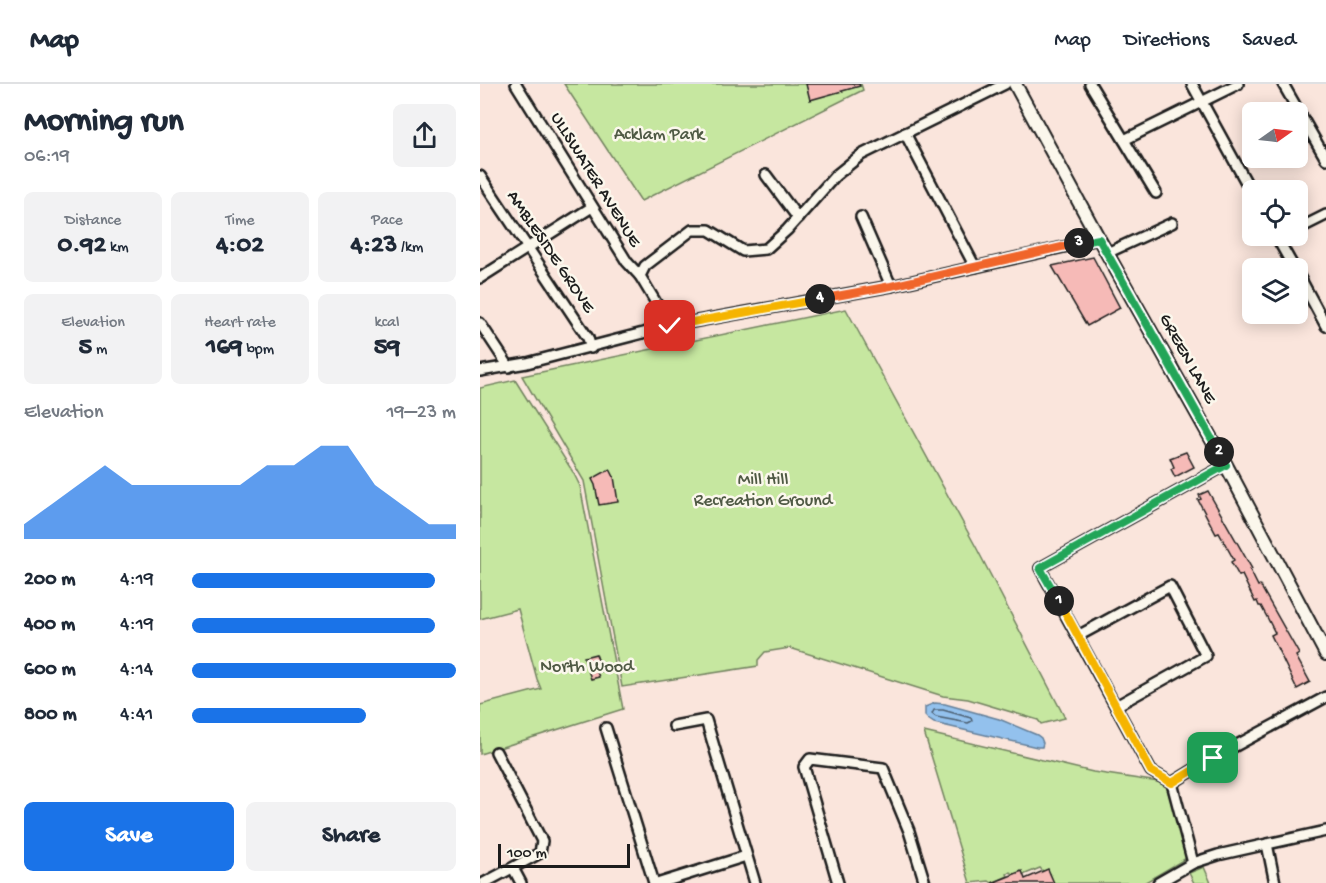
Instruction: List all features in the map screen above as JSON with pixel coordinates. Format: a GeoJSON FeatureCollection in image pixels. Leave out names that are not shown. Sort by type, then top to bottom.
{"type":"FeatureCollection","features":[{"type":"Feature","properties":{"kind":"street","name":"ULLSWATER AVENUE"},"geometry":{"type":"LineString","coordinates":[[516,84],[592,207],[627,262],[640,276],[670,326]]}},
{"type":"Feature","properties":{"kind":"street"},"geometry":{"type":"LineString","coordinates":[[640,276],[645,266],[692,230],[709,230],[743,251],[766,249],[798,218],[835,176],[861,155],[1005,84]]}},
{"type":"Feature","properties":{"kind":"street","name":"GREEN LANE"},"geometry":{"type":"LineString","coordinates":[[1015,84],[1226,465],[1326,654]]}},
{"type":"Feature","properties":{"kind":"street"},"geometry":{"type":"LineString","coordinates":[[1090,84],[1156,193]]}},
{"type":"Feature","properties":{"kind":"street"},"geometry":{"type":"LineString","coordinates":[[1192,84],[1245,180]]}},
{"type":"Feature","properties":{"kind":"street"},"geometry":{"type":"LineString","coordinates":[[1124,140],[1238,84]]}},
{"type":"Feature","properties":{"kind":"street"},"geometry":{"type":"LineString","coordinates":[[1283,84],[1326,159]]}},
{"type":"Feature","properties":{"kind":"street"},"geometry":{"type":"LineString","coordinates":[[906,134],[975,267]]}},
{"type":"Feature","properties":{"kind":"street"},"geometry":{"type":"LineString","coordinates":[[766,175],[798,218]]}},
{"type":"Feature","properties":{"kind":"street","name":"AMBLESIDE GROVE"},"geometry":{"type":"LineString","coordinates":[[480,176],[588,338],[591,348]]}},
{"type":"Feature","properties":{"kind":"street"},"geometry":{"type":"LineString","coordinates":[[480,278],[592,207]]}},
{"type":"Feature","properties":{"kind":"street"},"geometry":{"type":"LineString","coordinates":[[1308,224],[1326,215]]}},
{"type":"Feature","properties":{"kind":"street"},"geometry":{"type":"LineString","coordinates":[[861,217],[891,286]]}},
{"type":"Feature","properties":{"kind":"street"},"geometry":{"type":"LineString","coordinates":[[1107,253],[1172,223]]}},
{"type":"Feature","properties":{"kind":"street"},"geometry":{"type":"LineString","coordinates":[[480,371],[509,367],[591,348],[670,326],[891,286],[1099,239]]}},
{"type":"Feature","properties":{"kind":"street"},"geometry":{"type":"LineString","coordinates":[[1308,293],[1326,326]]}},
{"type":"Feature","properties":{"kind":"street"},"geometry":{"type":"LineString","coordinates":[[480,323],[509,367]]}},
{"type":"Feature","properties":{"kind":"street"},"geometry":{"type":"LineString","coordinates":[[1192,863],[1172,783],[1151,771],[1040,568],[1226,465]]}},
{"type":"Feature","properties":{"kind":"street"},"geometry":{"type":"LineString","coordinates":[[1078,636],[1170,586],[1206,656],[1116,706]]}},
{"type":"Feature","properties":{"kind":"street"},"geometry":{"type":"LineString","coordinates":[[1172,783],[1213,758],[1326,697]]}},
{"type":"Feature","properties":{"kind":"street"},"geometry":{"type":"LineString","coordinates":[[674,726],[706,720],[755,883]]}},
{"type":"Feature","properties":{"kind":"street"},"geometry":{"type":"LineString","coordinates":[[606,728],[654,883]]}},
{"type":"Feature","properties":{"kind":"street"},"geometry":{"type":"LineString","coordinates":[[484,883],[540,853],[542,841],[496,752]]}},
{"type":"Feature","properties":{"kind":"street"},"geometry":{"type":"LineString","coordinates":[[838,883],[804,767],[810,759],[883,768],[909,831],[925,883]]}},
{"type":"Feature","properties":{"kind":"street"},"geometry":{"type":"LineString","coordinates":[[1158,883],[1192,863],[1326,831]]}},
{"type":"Feature","properties":{"kind":"street"},"geometry":{"type":"LineString","coordinates":[[1267,844],[1275,883]]}},
{"type":"Feature","properties":{"kind":"street"},"geometry":{"type":"LineString","coordinates":[[660,883],[747,856]]}},
{"type":"Feature","properties":{"kind":"street"},"geometry":{"type":"LineString","coordinates":[[513,868],[521,883]]}},
{"type":"Feature","properties":{"kind":"green space","name":"Acklam Park"},"geometry":{"type":"Polygon","coordinates":[[[564,84],[861,84],[863,90],[641,201],[564,84]]]}},
{"type":"Feature","properties":{"kind":"green space","name":"Mill Hill Recreation Ground"},"geometry":{"type":"Polygon","coordinates":[[[846,309],[976,547],[1065,718],[1041,724],[1038,720],[968,699],[943,696],[790,648],[765,652],[758,660],[758,666],[622,687],[584,481],[522,376],[846,309]]]}},
{"type":"Feature","properties":{"kind":"green space","name":"North Wood"},"geometry":{"type":"Polygon","coordinates":[[[515,380],[580,486],[623,709],[480,754],[480,705],[541,689],[518,609],[480,619],[480,388],[515,380]]]}},
{"type":"Feature","properties":{"kind":"green space"},"geometry":{"type":"Polygon","coordinates":[[[924,732],[1093,772],[1165,783],[1190,856],[1144,883],[1054,883],[1040,868],[1023,875],[1021,871],[1014,874],[1010,872],[1008,876],[992,883],[989,881],[970,883],[924,732]]]}},
{"type":"Feature","properties":{"kind":"green space"},"geometry":{"type":"Polygon","coordinates":[[[1204,867],[1211,883],[1194,883],[1189,873],[1204,867]]]}},
{"type":"Feature","properties":{"kind":"water"},"geometry":{"type":"Polygon","coordinates":[[[935,703],[999,719],[1037,735],[1041,738],[1042,747],[934,723],[925,716],[925,707],[935,703]]]}},
{"type":"Feature","properties":{"kind":"building"},"geometry":{"type":"Polygon","coordinates":[[[806,84],[859,84],[860,86],[810,100],[806,84]]]}},
{"type":"Feature","properties":{"kind":"building"},"geometry":{"type":"Polygon","coordinates":[[[1093,257],[1120,308],[1087,326],[1052,266],[1093,257]]]}},
{"type":"Feature","properties":{"kind":"building"},"geometry":{"type":"Polygon","coordinates":[[[1186,452],[1194,467],[1175,477],[1171,469],[1174,467],[1170,458],[1186,452]]]}},
{"type":"Feature","properties":{"kind":"building"},"geometry":{"type":"Polygon","coordinates":[[[610,469],[614,477],[618,502],[599,505],[592,479],[610,469]]]}},
{"type":"Feature","properties":{"kind":"building"},"geometry":{"type":"Polygon","coordinates":[[[1208,491],[1252,569],[1250,570],[1258,586],[1260,585],[1299,654],[1296,656],[1310,682],[1297,689],[1271,635],[1275,633],[1268,619],[1261,606],[1257,601],[1255,602],[1242,575],[1239,576],[1231,562],[1234,560],[1219,533],[1216,534],[1198,500],[1201,499],[1199,495],[1208,491]]]}},
{"type":"Feature","properties":{"kind":"building"},"geometry":{"type":"Polygon","coordinates":[[[596,654],[602,671],[597,672],[599,677],[591,679],[584,657],[596,654]]]}},
{"type":"Feature","properties":{"kind":"building"},"geometry":{"type":"Polygon","coordinates":[[[1048,869],[1054,883],[992,883],[1022,871],[1025,879],[1048,869]]]}},
{"type":"Feature","properties":{"kind":"route"},"geometry":{"type":"LineString","coordinates":[[670,326],[891,286],[1099,239],[1226,465],[1040,568],[1151,771],[1172,783],[1213,758]]}}]}
